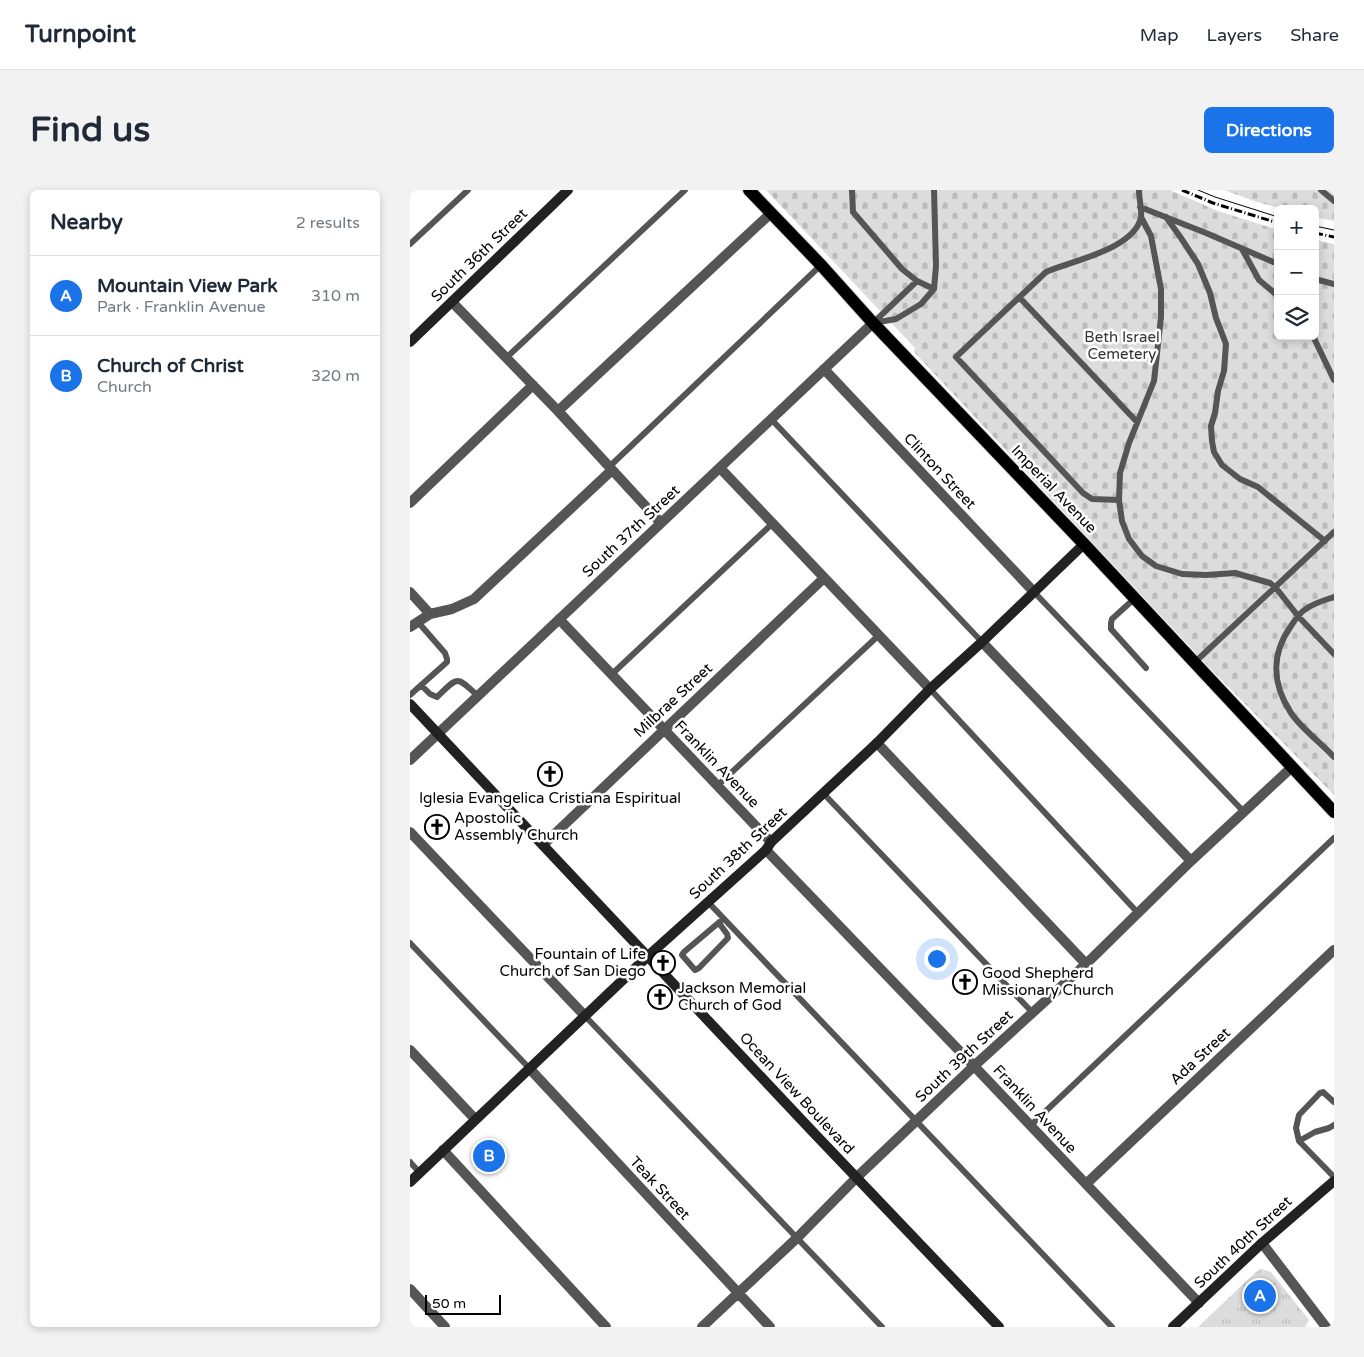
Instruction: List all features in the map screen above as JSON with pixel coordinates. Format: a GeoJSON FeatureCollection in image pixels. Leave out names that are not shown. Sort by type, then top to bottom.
{"type":"FeatureCollection","features":[{"type":"Feature","properties":{"kind":"main road","name":"Imperial Avenue"},"geometry":{"type":"LineString","coordinates":[[750,190],[1334,812]]}},
{"type":"Feature","properties":{"kind":"street","name":"South 36th Street"},"geometry":{"type":"LineString","coordinates":[[410,342],[568,190]]}},
{"type":"Feature","properties":{"kind":"street"},"geometry":{"type":"LineString","coordinates":[[558,411],[771,213]]}},
{"type":"Feature","properties":{"kind":"street"},"geometry":{"type":"LineString","coordinates":[[452,302],[558,411],[661,523]]}},
{"type":"Feature","properties":{"kind":"street","name":"South 37th Street"},"geometry":{"type":"LineString","coordinates":[[410,760],[873,323]]}},
{"type":"Feature","properties":{"kind":"street","name":"Clinton Street"},"geometry":{"type":"LineString","coordinates":[[824,369],[1034,592]]}},
{"type":"Feature","properties":{"kind":"street"},"geometry":{"type":"LineString","coordinates":[[410,503],[533,385]]}},
{"type":"Feature","properties":{"kind":"street"},"geometry":{"type":"LineString","coordinates":[[414,624],[430,614],[452,609],[474,600],[610,468]]}},
{"type":"Feature","properties":{"kind":"street"},"geometry":{"type":"LineString","coordinates":[[720,468],[930,689]]}},
{"type":"Feature","properties":{"kind":"street","name":"South 38th Street"},"geometry":{"type":"LineString","coordinates":[[410,1182],[648,956],[877,743],[930,689],[1084,544]]}},
{"type":"Feature","properties":{"kind":"street","name":"Milbrae Street"},"geometry":{"type":"LineString","coordinates":[[543,845],[824,578]]}},
{"type":"Feature","properties":{"kind":"street"},"geometry":{"type":"LineString","coordinates":[[410,592],[430,614]]}},
{"type":"Feature","properties":{"kind":"street","name":"Franklin Avenue"},"geometry":{"type":"LineString","coordinates":[[559,620],[717,786],[768,846],[1198,1303]]}},
{"type":"Feature","properties":{"kind":"street"},"geometry":{"type":"LineString","coordinates":[[982,642],[1191,861]]}},
{"type":"Feature","properties":{"kind":"street","name":"Ocean View Boulevard"},"geometry":{"type":"LineString","coordinates":[[410,704],[999,1327]]}},
{"type":"Feature","properties":{"kind":"street"},"geometry":{"type":"LineString","coordinates":[[877,743],[1086,964]]}},
{"type":"Feature","properties":{"kind":"street","name":"South 39th Street"},"geometry":{"type":"LineString","coordinates":[[702,1327],[798,1237],[857,1177],[1032,1012],[1086,964],[1191,861],[1292,767]]}},
{"type":"Feature","properties":{"kind":"street"},"geometry":{"type":"LineString","coordinates":[[410,832],[585,1016]]}},
{"type":"Feature","properties":{"kind":"street","name":"Ada Street"},"geometry":{"type":"LineString","coordinates":[[1086,1184],[1334,950]]}},
{"type":"Feature","properties":{"kind":"street"},"geometry":{"type":"LineString","coordinates":[[410,1050],[475,1119]]}},
{"type":"Feature","properties":{"kind":"street","name":"Teak Street"},"geometry":{"type":"LineString","coordinates":[[529,1068],[770,1327]]}},
{"type":"Feature","properties":{"kind":"street"},"geometry":{"type":"LineString","coordinates":[[443,1150],[606,1327]]}},
{"type":"Feature","properties":{"kind":"street","name":"South 40th Street"},"geometry":{"type":"LineString","coordinates":[[1173,1327],[1262,1243],[1334,1181]]}},
{"type":"Feature","properties":{"kind":"street"},"geometry":{"type":"LineString","coordinates":[[1262,1243],[1326,1327]]}},
{"type":"Feature","properties":{"kind":"street"},"geometry":{"type":"LineString","coordinates":[[410,1289],[445,1327]]}},
{"type":"Feature","properties":{"kind":"lane"},"geometry":{"type":"LineString","coordinates":[[410,244],[468,190]]}},
{"type":"Feature","properties":{"kind":"lane"},"geometry":{"type":"LineString","coordinates":[[506,358],[685,190]]}},
{"type":"Feature","properties":{"kind":"lane"},"geometry":{"type":"LineString","coordinates":[[852,190],[852,212],[902,269],[917,281],[934,290]]}},
{"type":"Feature","properties":{"kind":"lane"},"geometry":{"type":"LineString","coordinates":[[873,323],[896,319],[921,304],[934,290],[936,266],[934,190]]}},
{"type":"Feature","properties":{"kind":"lane"},"geometry":{"type":"LineString","coordinates":[[1139,190],[1141,217],[1151,236],[1161,288],[1161,317],[1154,381],[1129,443],[1120,473],[1119,500],[1122,521],[1128,539],[1142,556],[1156,566],[1182,574],[1235,573],[1270,584],[1276,588],[1298,616],[1334,654]]}},
{"type":"Feature","properties":{"kind":"lane"},"geometry":{"type":"LineString","coordinates":[[1321,190],[1334,201]]}},
{"type":"Feature","properties":{"kind":"lane"},"geometry":{"type":"LineString","coordinates":[[1140,207],[1206,232],[1274,262]]}},
{"type":"Feature","properties":{"kind":"lane"},"geometry":{"type":"LineString","coordinates":[[1119,500],[1092,499],[1083,493],[956,358],[1046,272],[1108,250],[1125,240],[1136,230],[1141,217]]}},
{"type":"Feature","properties":{"kind":"lane"},"geometry":{"type":"LineString","coordinates":[[1166,217],[1198,264],[1210,293],[1216,318],[1226,344],[1224,371],[1211,426],[1214,452],[1222,465],[1240,479],[1258,488],[1325,541]]}},
{"type":"Feature","properties":{"kind":"lane"},"geometry":{"type":"LineString","coordinates":[[1242,249],[1259,280],[1277,295]]}},
{"type":"Feature","properties":{"kind":"lane"},"geometry":{"type":"LineString","coordinates":[[610,468],[821,265]]}},
{"type":"Feature","properties":{"kind":"lane"},"geometry":{"type":"LineString","coordinates":[[1319,280],[1334,284]]}},
{"type":"Feature","properties":{"kind":"lane"},"geometry":{"type":"LineString","coordinates":[[873,323],[917,281]]}},
{"type":"Feature","properties":{"kind":"lane"},"geometry":{"type":"LineString","coordinates":[[1020,298],[1138,422]]}},
{"type":"Feature","properties":{"kind":"lane"},"geometry":{"type":"LineString","coordinates":[[1315,340],[1334,380]]}},
{"type":"Feature","properties":{"kind":"lane"},"geometry":{"type":"LineString","coordinates":[[771,419],[982,642]]}},
{"type":"Feature","properties":{"kind":"lane"},"geometry":{"type":"LineString","coordinates":[[612,674],[773,523]]}},
{"type":"Feature","properties":{"kind":"lane"},"geometry":{"type":"LineString","coordinates":[[1194,663],[1334,532]]}},
{"type":"Feature","properties":{"kind":"lane"},"geometry":{"type":"LineString","coordinates":[[1034,592],[1244,812]]}},
{"type":"Feature","properties":{"kind":"lane"},"geometry":{"type":"LineString","coordinates":[[1334,597],[1306,608],[1298,616],[1280,644],[1276,670],[1278,683],[1286,705],[1292,714],[1334,757]]}},
{"type":"Feature","properties":{"kind":"lane"},"geometry":{"type":"LineString","coordinates":[[1134,599],[1112,619],[1110,623],[1111,630],[1146,668]]}},
{"type":"Feature","properties":{"kind":"lane"},"geometry":{"type":"LineString","coordinates":[[410,695],[447,659],[445,653],[414,624]]}},
{"type":"Feature","properties":{"kind":"lane"},"geometry":{"type":"LineString","coordinates":[[717,786],[879,635]]}},
{"type":"Feature","properties":{"kind":"lane"},"geometry":{"type":"LineString","coordinates":[[421,685],[430,694],[437,697],[454,682],[458,681],[478,696]]}},
{"type":"Feature","properties":{"kind":"lane"},"geometry":{"type":"LineString","coordinates":[[930,689],[1138,913]]}},
{"type":"Feature","properties":{"kind":"lane"},"geometry":{"type":"LineString","coordinates":[[823,793],[1032,1012]]}},
{"type":"Feature","properties":{"kind":"lane"},"geometry":{"type":"LineString","coordinates":[[1030,1126],[1334,838]]}},
{"type":"Feature","properties":{"kind":"lane"},"geometry":{"type":"LineString","coordinates":[[708,902],[721,921],[728,938],[695,970],[682,956],[684,952],[721,921]]}},
{"type":"Feature","properties":{"kind":"lane"},"geometry":{"type":"LineString","coordinates":[[721,921],[917,1121],[1112,1327]]}},
{"type":"Feature","properties":{"kind":"lane"},"geometry":{"type":"LineString","coordinates":[[410,943],[529,1068]]}},
{"type":"Feature","properties":{"kind":"lane"},"geometry":{"type":"LineString","coordinates":[[585,1016],[882,1327]]}},
{"type":"Feature","properties":{"kind":"lane"},"geometry":{"type":"LineString","coordinates":[[1334,1102],[1323,1092],[1320,1093],[1299,1116],[1296,1128],[1299,1140],[1334,1176]]}},
{"type":"Feature","properties":{"kind":"lane"},"geometry":{"type":"LineString","coordinates":[[1299,1140],[1334,1125]]}},
{"type":"Feature","properties":{"kind":"lane"},"geometry":{"type":"LineString","coordinates":[[410,1162],[420,1172]]}},
{"type":"Feature","properties":{"kind":"green space","name":"Beth Israel Cemetery"},"geometry":{"type":"Polygon","coordinates":[[[766,190],[1170,190],[1218,211],[1274,229],[1274,340],[1319,340],[1319,241],[1334,244],[1334,795],[1207,665],[914,352],[915,348],[766,190]]]}},
{"type":"Feature","properties":{"kind":"green space"},"geometry":{"type":"Polygon","coordinates":[[[1224,190],[1334,190],[1334,221],[1319,218],[1319,205],[1274,205],[1274,207],[1224,190]]]}},
{"type":"Feature","properties":{"kind":"green space"},"geometry":{"type":"Polygon","coordinates":[[[1261,1269],[1271,1272],[1309,1320],[1305,1327],[1198,1327],[1256,1272],[1261,1269]]]}},
{"type":"Feature","properties":{"kind":"tram line"},"geometry":{"type":"LineString","coordinates":[[1198,190],[1274,216]]}},
{"type":"Feature","properties":{"kind":"tram line"},"geometry":{"type":"LineString","coordinates":[[1319,227],[1334,230]]}},
{"type":"Feature","properties":{"kind":"railway"},"geometry":{"type":"LineString","coordinates":[[1182,190],[1213,203],[1274,222]]}},
{"type":"Feature","properties":{"kind":"railway"},"geometry":{"type":"LineString","coordinates":[[1319,234],[1334,237]]}},
{"type":"Feature","properties":{"kind":"place","name":"Iglesia Evangelica Cristiana Espiritual"},"geometry":{"type":"Point","coordinates":[550,774]}},
{"type":"Feature","properties":{"kind":"place","name":"Apostolic Assembly Church"},"geometry":{"type":"Point","coordinates":[437,827]}},
{"type":"Feature","properties":{"kind":"place","name":"Fountain of Life Church of San Diego"},"geometry":{"type":"Point","coordinates":[663,963]}},
{"type":"Feature","properties":{"kind":"place","name":"Good Shepherd Missionary Church"},"geometry":{"type":"Point","coordinates":[965,982]}},
{"type":"Feature","properties":{"kind":"place","name":"Jackson Memorial Church of God"},"geometry":{"type":"Point","coordinates":[660,997]}},
{"type":"Feature","properties":{"kind":"place","name":"Church of Christ"},"geometry":{"type":"Point","coordinates":[489,1156]}},
{"type":"Feature","properties":{"kind":"place","name":"Mountain View Park"},"geometry":{"type":"Point","coordinates":[1260,1296]}}]}
